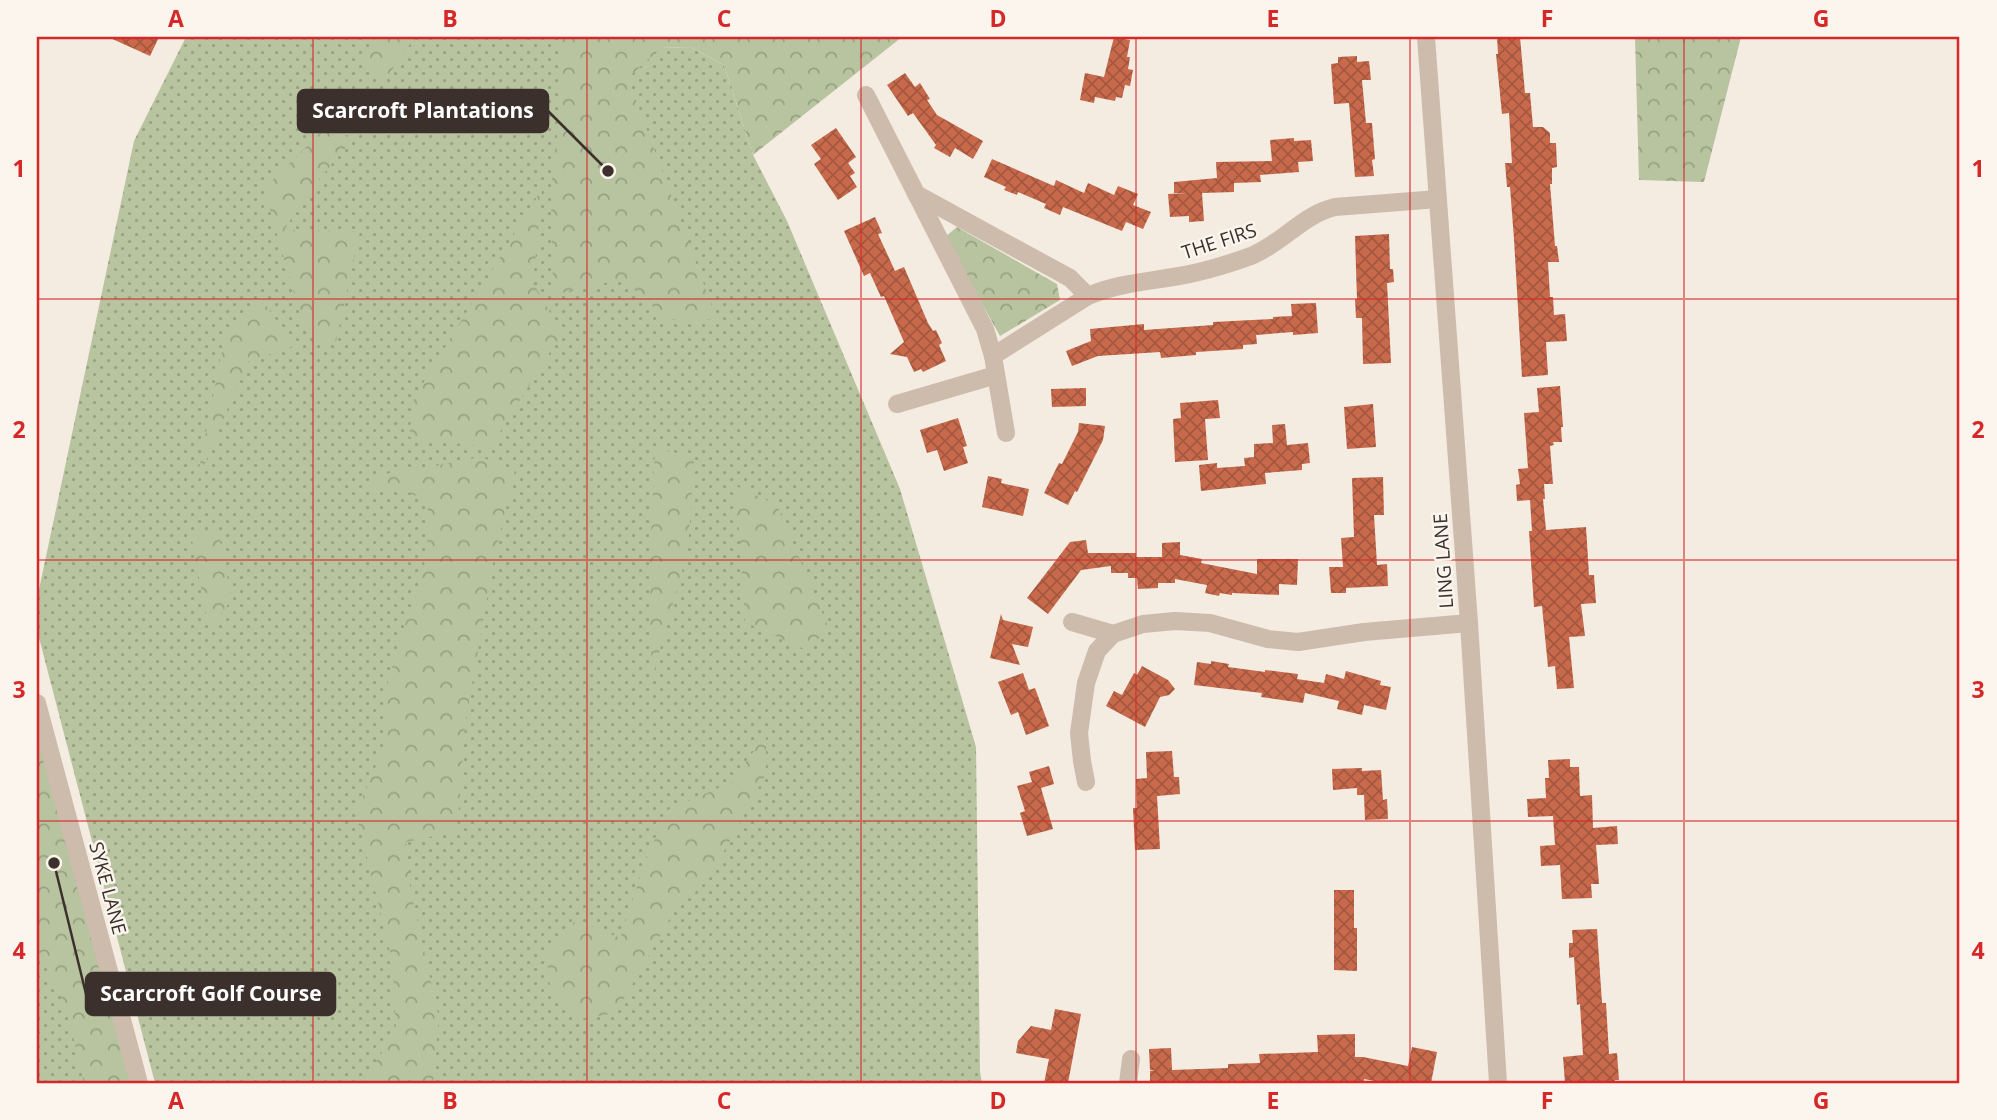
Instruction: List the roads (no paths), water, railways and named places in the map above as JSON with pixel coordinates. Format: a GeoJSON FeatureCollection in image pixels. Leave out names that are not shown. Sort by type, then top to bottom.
{"type":"FeatureCollection","features":[{"type":"Feature","properties":{"kind":"street","name":"LING LANE"},"geometry":{"type":"LineString","coordinates":[[1426,37],[1498,1083]]}},
{"type":"Feature","properties":{"kind":"street"},"geometry":{"type":"LineString","coordinates":[[866,94],[985,328],[993,356],[1006,433]]}},
{"type":"Feature","properties":{"kind":"street"},"geometry":{"type":"LineString","coordinates":[[916,194],[1070,278],[1088,296]]}},
{"type":"Feature","properties":{"kind":"street","name":"THE FIRS"},"geometry":{"type":"LineString","coordinates":[[993,356],[1088,296],[1124,284],[1200,272],[1254,255],[1323,210],[1438,199]]}},
{"type":"Feature","properties":{"kind":"street"},"geometry":{"type":"LineString","coordinates":[[897,404],[996,375]]}},
{"type":"Feature","properties":{"kind":"street"},"geometry":{"type":"LineString","coordinates":[[1086,782],[1079,733],[1086,684],[1097,651],[1113,634],[1143,624],[1175,621],[1210,623],[1268,639],[1298,642],[1364,632],[1468,623]]}},
{"type":"Feature","properties":{"kind":"street"},"geometry":{"type":"LineString","coordinates":[[1072,622],[1113,634]]}},
{"type":"Feature","properties":{"kind":"street","name":"SYKE LANE"},"geometry":{"type":"LineString","coordinates":[[37,703],[139,1083]]}},
{"type":"Feature","properties":{"kind":"street"},"geometry":{"type":"LineString","coordinates":[[1128,1083],[1131,1059]]}},
{"type":"Feature","properties":{"kind":"place","name":"Scarcroft Plantations"},"geometry":{"type":"Point","coordinates":[608,171]}},
{"type":"Feature","properties":{"kind":"place","name":"Scarcroft Golf Course"},"geometry":{"type":"Point","coordinates":[54,863]}}]}
